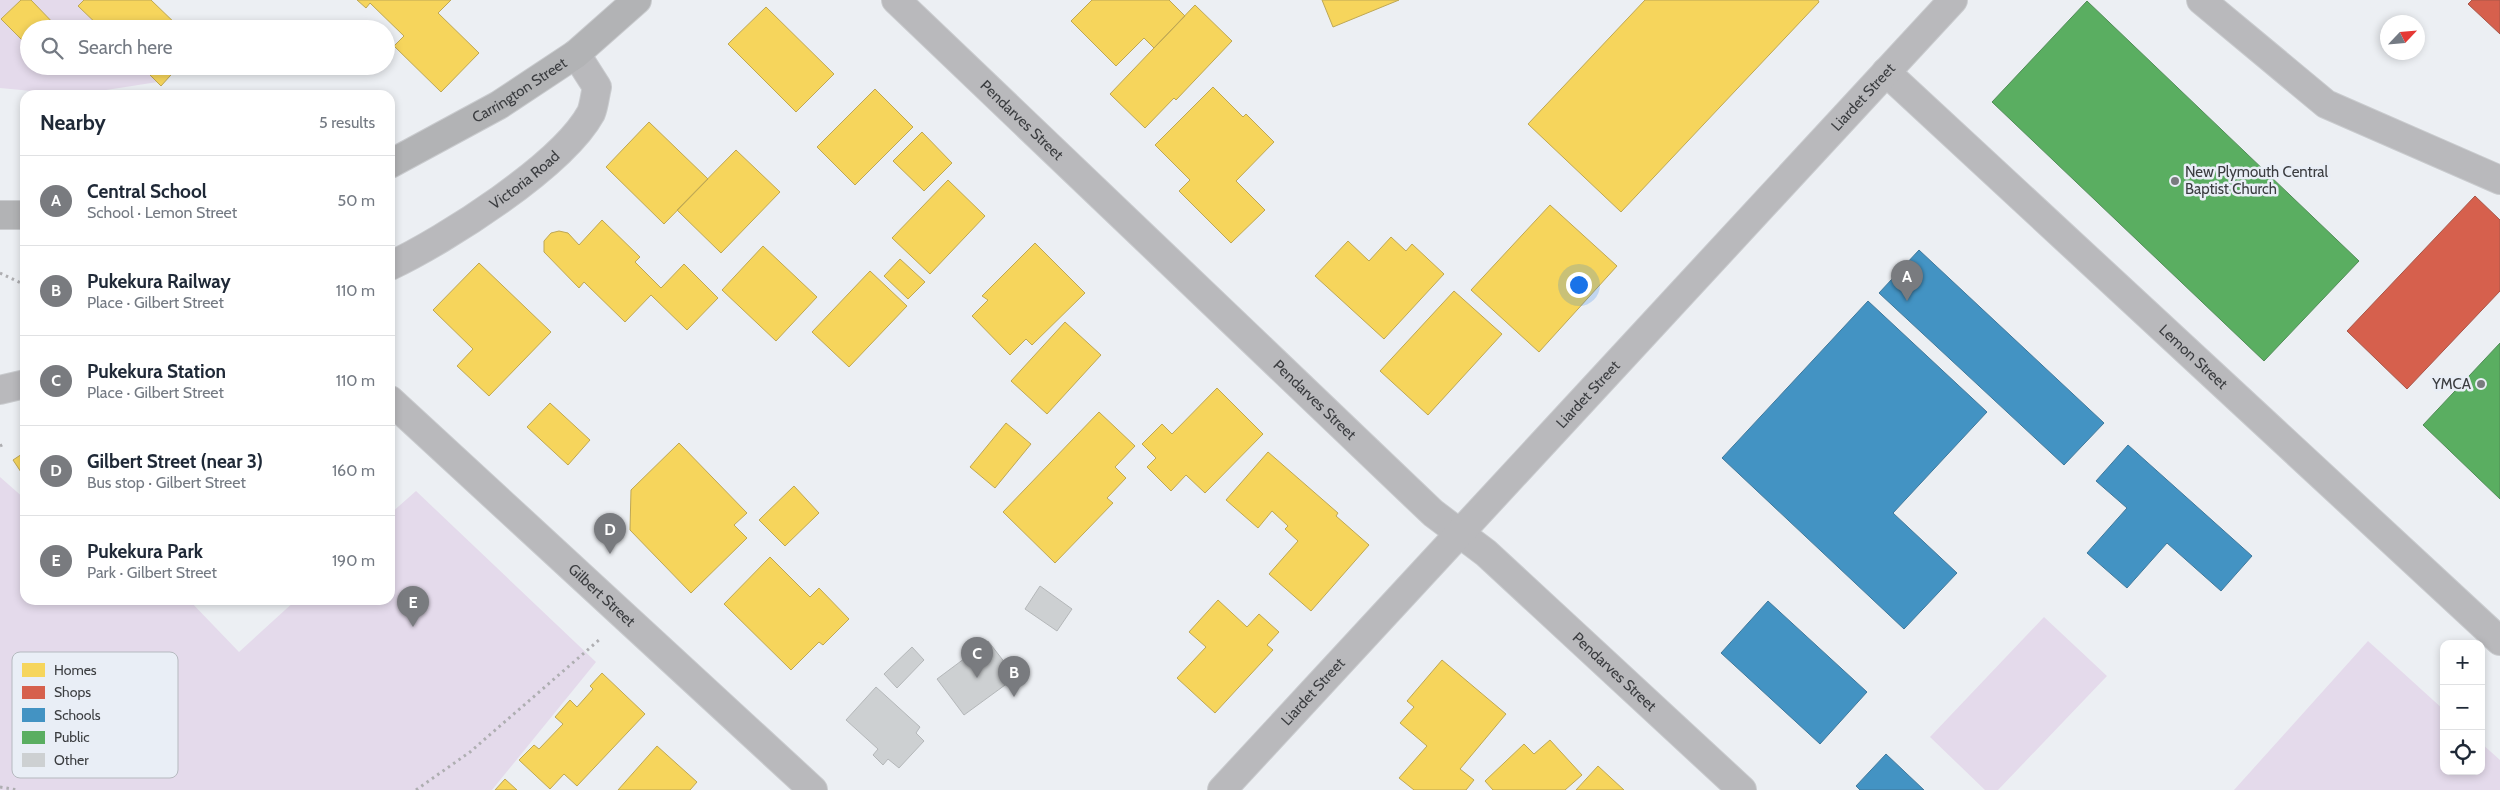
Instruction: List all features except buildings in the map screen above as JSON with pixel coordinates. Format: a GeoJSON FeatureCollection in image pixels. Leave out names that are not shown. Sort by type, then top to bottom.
{"type":"FeatureCollection","features":[{"type":"Feature","properties":{"kind":"main road","name":"Carrington Street"},"geometry":{"type":"LineString","coordinates":[[395,161],[499,105],[576,54],[637,0]]}},
{"type":"Feature","properties":{"kind":"main road"},"geometry":{"type":"LineString","coordinates":[[0,215],[20,215]]}},
{"type":"Feature","properties":{"kind":"street","name":"Pendarves Street"},"geometry":{"type":"LineString","coordinates":[[896,0],[1433,513],[1486,553],[1742,790]]}},
{"type":"Feature","properties":{"kind":"street","name":"Liardet Street"},"geometry":{"type":"LineString","coordinates":[[1222,790],[1953,0]]}},
{"type":"Feature","properties":{"kind":"street"},"geometry":{"type":"LineString","coordinates":[[2201,0],[2326,104],[2500,180]]}},
{"type":"Feature","properties":{"kind":"street","name":"Victoria Road"},"geometry":{"type":"LineString","coordinates":[[395,263],[455,230],[563,149],[591,112],[597,87],[576,54]]}},
{"type":"Feature","properties":{"kind":"street","name":"Lemon Street"},"geometry":{"type":"LineString","coordinates":[[1886,72],[2500,641]]}},
{"type":"Feature","properties":{"kind":"street"},"geometry":{"type":"LineString","coordinates":[[0,390],[20,385]]}},
{"type":"Feature","properties":{"kind":"street","name":"Gilbert Street"},"geometry":{"type":"LineString","coordinates":[[395,405],[813,790]]}},
{"type":"Feature","properties":{"kind":"path"},"geometry":{"type":"LineString","coordinates":[[0,272],[20,282]]}},
{"type":"Feature","properties":{"kind":"path"},"geometry":{"type":"LineString","coordinates":[[416,790],[470,752],[626,617]]}},
{"type":"Feature","properties":{"kind":"path"},"geometry":{"type":"LineString","coordinates":[[0,787],[18,790]]}},
{"type":"Feature","properties":{"kind":"shaded area"},"geometry":{"type":"Polygon","coordinates":[[[0,0],[86,0],[105,20],[20,20],[20,75],[158,75],[164,81],[106,90],[21,90],[0,88],[0,0]]]}},
{"type":"Feature","properties":{"kind":"shaded area"},"geometry":{"type":"Polygon","coordinates":[[[0,477],[20,495],[20,605],[194,605],[239,652],[291,605],[395,605],[395,510],[416,491],[596,662],[492,790],[0,790],[0,477]]]}},
{"type":"Feature","properties":{"kind":"shaded area"},"geometry":{"type":"Polygon","coordinates":[[[2044,617],[2107,676],[1998,790],[1985,790],[1930,737],[2044,617]]]}},
{"type":"Feature","properties":{"kind":"shaded area"},"geometry":{"type":"Polygon","coordinates":[[[2368,641],[2440,706],[2440,775],[2485,775],[2485,747],[2500,760],[2500,790],[2234,790],[2368,641]]]}},
{"type":"Feature","properties":{"kind":"place","name":"New Plymouth Central Baptist Church"},"geometry":{"type":"Point","coordinates":[2175,181]}},
{"type":"Feature","properties":{"kind":"place","name":"Central School"},"geometry":{"type":"Point","coordinates":[1907,301]}},
{"type":"Feature","properties":{"kind":"place","name":"YMCA"},"geometry":{"type":"Point","coordinates":[2481,384]}},
{"type":"Feature","properties":{"kind":"place","name":"Gilbert Street (near 3)"},"geometry":{"type":"Point","coordinates":[610,554]}},
{"type":"Feature","properties":{"kind":"place","name":"Pukekura Park"},"geometry":{"type":"Point","coordinates":[413,627]}},
{"type":"Feature","properties":{"kind":"place","name":"Pukekura Station"},"geometry":{"type":"Point","coordinates":[977,678]}},
{"type":"Feature","properties":{"kind":"place","name":"Pukekura Railway"},"geometry":{"type":"Point","coordinates":[1014,697]}}]}
